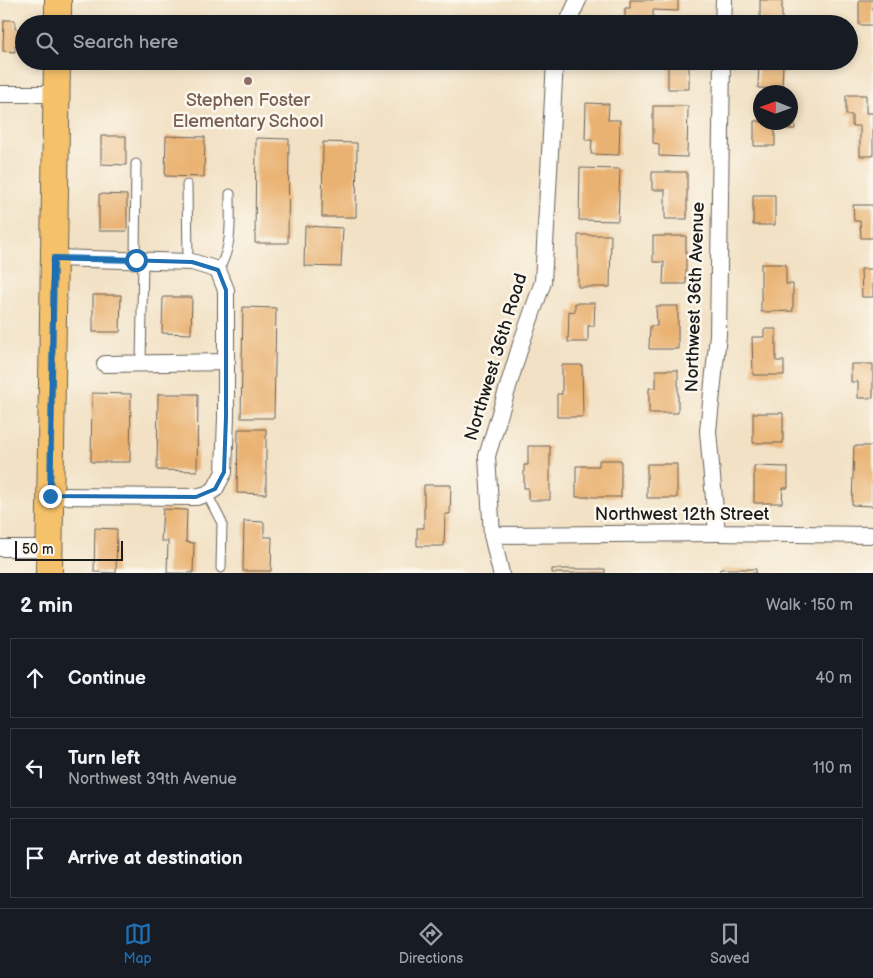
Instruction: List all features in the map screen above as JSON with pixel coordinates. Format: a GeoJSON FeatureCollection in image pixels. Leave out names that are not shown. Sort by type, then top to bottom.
{"type":"FeatureCollection","features":[{"type":"Feature","properties":{"kind":"main road"},"geometry":{"type":"LineString","coordinates":[[58,0],[58,15]]}},
{"type":"Feature","properties":{"kind":"main road"},"geometry":{"type":"LineString","coordinates":[[49,560],[57,70]]}},
{"type":"Feature","properties":{"kind":"street"},"geometry":{"type":"LineString","coordinates":[[571,15],[578,0]]}},
{"type":"Feature","properties":{"kind":"street"},"geometry":{"type":"LineString","coordinates":[[723,15],[724,0]]}},
{"type":"Feature","properties":{"kind":"street","name":"Northwest 36th Road"},"geometry":{"type":"LineString","coordinates":[[502,573],[492,535],[487,456],[542,282],[554,70]]}},
{"type":"Feature","properties":{"kind":"street","name":"Northwest 36th Avenue"},"geometry":{"type":"LineString","coordinates":[[717,533],[708,430],[718,335],[722,70]]}},
{"type":"Feature","properties":{"kind":"street"},"geometry":{"type":"LineString","coordinates":[[0,94],[57,94]]}},
{"type":"Feature","properties":{"kind":"street"},"geometry":{"type":"LineString","coordinates":[[50,496],[171,498],[196,497],[208,494],[224,472],[227,362],[226,290],[218,270],[188,262],[54,258]]}},
{"type":"Feature","properties":{"kind":"street"},"geometry":{"type":"LineString","coordinates":[[105,364],[227,362]]}},
{"type":"Feature","properties":{"kind":"street","name":"Northwest 12th Street"},"geometry":{"type":"LineString","coordinates":[[492,535],[717,533],[873,535]]}},
{"type":"Feature","properties":{"kind":"street"},"geometry":{"type":"LineString","coordinates":[[0,548],[49,560]]}},
{"type":"Feature","properties":{"kind":"lane"},"geometry":{"type":"LineString","coordinates":[[136,164],[141,363]]}},
{"type":"Feature","properties":{"kind":"lane"},"geometry":{"type":"LineString","coordinates":[[187,185],[188,262]]}},
{"type":"Feature","properties":{"kind":"lane"},"geometry":{"type":"LineString","coordinates":[[218,270],[224,261],[230,233],[230,194]]}},
{"type":"Feature","properties":{"kind":"lane"},"geometry":{"type":"LineString","coordinates":[[208,494],[222,523],[222,568]]}},
{"type":"Feature","properties":{"kind":"highlighted area"},"geometry":{"type":"Polygon","coordinates":[[[54,258],[192,262],[218,270],[226,290],[226,417],[224,472],[215,489],[196,497],[50,496],[54,258]]]}},
{"type":"Feature","properties":{"kind":"building"},"geometry":{"type":"Polygon","coordinates":[[[630,0],[678,0],[678,11],[653,10],[653,15],[625,15],[625,8],[630,8],[630,0]]]}},
{"type":"Feature","properties":{"kind":"building"},"geometry":{"type":"Polygon","coordinates":[[[760,0],[782,0],[782,15],[760,15],[760,0]]]}},
{"type":"Feature","properties":{"kind":"building"},"geometry":{"type":"Polygon","coordinates":[[[859,0],[873,0],[873,25],[859,25],[859,0]]]}},
{"type":"Feature","properties":{"kind":"building"},"geometry":{"type":"Polygon","coordinates":[[[4,20],[15,20],[15,52],[3,51],[4,20]]]}},
{"type":"Feature","properties":{"kind":"building"},"geometry":{"type":"Polygon","coordinates":[[[668,70],[689,70],[689,89],[668,89],[668,70]]]}},
{"type":"Feature","properties":{"kind":"building"},"geometry":{"type":"Polygon","coordinates":[[[759,70],[783,70],[782,85],[758,85],[759,70]]]}},
{"type":"Feature","properties":{"kind":"building"},"geometry":{"type":"Polygon","coordinates":[[[846,95],[866,95],[866,113],[873,113],[873,156],[860,156],[860,126],[852,126],[852,115],[846,115],[846,95]]]}},
{"type":"Feature","properties":{"kind":"building"},"geometry":{"type":"Polygon","coordinates":[[[586,103],[609,104],[608,120],[620,120],[619,155],[591,154],[592,140],[585,140],[586,103]]]}},
{"type":"Feature","properties":{"kind":"building"},"geometry":{"type":"Polygon","coordinates":[[[653,106],[688,106],[687,157],[659,156],[659,144],[653,143],[653,106]]]}},
{"type":"Feature","properties":{"kind":"building"},"geometry":{"type":"Polygon","coordinates":[[[754,130],[775,130],[775,146],[754,146],[754,130]]]}},
{"type":"Feature","properties":{"kind":"building"},"geometry":{"type":"Polygon","coordinates":[[[101,136],[126,136],[126,165],[101,164],[101,136]]]}},
{"type":"Feature","properties":{"kind":"building"},"geometry":{"type":"Polygon","coordinates":[[[166,136],[205,137],[204,177],[165,176],[166,136]]]}},
{"type":"Feature","properties":{"kind":"building"},"geometry":{"type":"Polygon","coordinates":[[[256,138],[289,139],[288,243],[255,243],[256,138]]]}},
{"type":"Feature","properties":{"kind":"building"},"geometry":{"type":"Polygon","coordinates":[[[323,142],[357,143],[356,217],[322,217],[323,142]]]}},
{"type":"Feature","properties":{"kind":"building"},"geometry":{"type":"Polygon","coordinates":[[[580,168],[620,169],[618,221],[579,220],[580,168]]]}},
{"type":"Feature","properties":{"kind":"building"},"geometry":{"type":"Polygon","coordinates":[[[652,172],[687,172],[687,219],[665,219],[665,190],[652,190],[652,172]]]}},
{"type":"Feature","properties":{"kind":"building"},"geometry":{"type":"Polygon","coordinates":[[[99,194],[127,195],[127,231],[99,231],[99,194]]]}},
{"type":"Feature","properties":{"kind":"building"},"geometry":{"type":"Polygon","coordinates":[[[753,195],[775,195],[775,225],[753,225],[753,195]]]}},
{"type":"Feature","properties":{"kind":"building"},"geometry":{"type":"Polygon","coordinates":[[[853,205],[873,205],[873,238],[861,238],[860,221],[854,221],[853,205]]]}},
{"type":"Feature","properties":{"kind":"building"},"geometry":{"type":"Polygon","coordinates":[[[305,226],[343,228],[341,267],[304,266],[305,226]]]}},
{"type":"Feature","properties":{"kind":"building"},"geometry":{"type":"Polygon","coordinates":[[[578,235],[611,235],[610,287],[578,287],[578,235]]]}},
{"type":"Feature","properties":{"kind":"building"},"geometry":{"type":"Polygon","coordinates":[[[653,236],[686,236],[686,284],[663,284],[664,262],[653,262],[653,236]]]}},
{"type":"Feature","properties":{"kind":"building"},"geometry":{"type":"Polygon","coordinates":[[[761,264],[786,264],[786,284],[793,284],[793,311],[761,312],[761,264]]]}},
{"type":"Feature","properties":{"kind":"building"},"geometry":{"type":"Polygon","coordinates":[[[861,269],[873,269],[873,297],[862,297],[861,269]]]}},
{"type":"Feature","properties":{"kind":"building"},"geometry":{"type":"Polygon","coordinates":[[[93,295],[121,295],[120,332],[93,332],[93,295]]]}},
{"type":"Feature","properties":{"kind":"building"},"geometry":{"type":"Polygon","coordinates":[[[163,297],[192,297],[191,334],[162,333],[163,297]]]}},
{"type":"Feature","properties":{"kind":"building"},"geometry":{"type":"Polygon","coordinates":[[[575,303],[595,303],[594,326],[588,326],[588,342],[568,342],[569,311],[575,312],[575,303]]]}},
{"type":"Feature","properties":{"kind":"building"},"geometry":{"type":"Polygon","coordinates":[[[656,306],[678,306],[678,349],[649,349],[650,326],[657,326],[656,306]]]}},
{"type":"Feature","properties":{"kind":"building"},"geometry":{"type":"Polygon","coordinates":[[[243,307],[276,308],[274,418],[241,418],[243,307]]]}},
{"type":"Feature","properties":{"kind":"building"},"geometry":{"type":"Polygon","coordinates":[[[764,329],[776,329],[776,361],[784,361],[784,375],[753,375],[752,337],[764,337],[764,329]]]}},
{"type":"Feature","properties":{"kind":"building"},"geometry":{"type":"Polygon","coordinates":[[[851,364],[873,364],[873,398],[858,398],[858,382],[851,382],[851,364]]]}},
{"type":"Feature","properties":{"kind":"building"},"geometry":{"type":"Polygon","coordinates":[[[562,365],[582,365],[583,417],[557,417],[557,394],[562,394],[562,365]]]}},
{"type":"Feature","properties":{"kind":"building"},"geometry":{"type":"Polygon","coordinates":[[[656,370],[678,370],[678,413],[649,413],[649,388],[656,388],[656,370]]]}},
{"type":"Feature","properties":{"kind":"building"},"geometry":{"type":"Polygon","coordinates":[[[92,393],[131,394],[130,462],[91,462],[92,393]]]}},
{"type":"Feature","properties":{"kind":"building"},"geometry":{"type":"Polygon","coordinates":[[[158,394],[198,394],[197,471],[157,470],[158,394]]]}},
{"type":"Feature","properties":{"kind":"building"},"geometry":{"type":"Polygon","coordinates":[[[753,413],[783,413],[783,443],[753,443],[753,413]]]}},
{"type":"Feature","properties":{"kind":"building"},"geometry":{"type":"Polygon","coordinates":[[[238,429],[266,429],[266,494],[237,493],[238,429]]]}},
{"type":"Feature","properties":{"kind":"building"},"geometry":{"type":"Polygon","coordinates":[[[528,446],[550,446],[550,500],[528,500],[528,488],[524,488],[524,465],[528,465],[528,446]]]}},
{"type":"Feature","properties":{"kind":"building"},"geometry":{"type":"Polygon","coordinates":[[[854,446],[873,446],[873,506],[852,505],[854,446]]]}},
{"type":"Feature","properties":{"kind":"building"},"geometry":{"type":"Polygon","coordinates":[[[599,460],[621,460],[621,497],[576,497],[576,466],[599,466],[599,460]]]}},
{"type":"Feature","properties":{"kind":"building"},"geometry":{"type":"Polygon","coordinates":[[[647,464],[677,464],[677,498],[647,498],[647,464]]]}},
{"type":"Feature","properties":{"kind":"building"},"geometry":{"type":"Polygon","coordinates":[[[754,466],[788,467],[788,488],[783,488],[782,503],[754,503],[754,466]]]}},
{"type":"Feature","properties":{"kind":"building"},"geometry":{"type":"Polygon","coordinates":[[[424,485],[451,485],[450,514],[445,514],[444,546],[417,546],[417,528],[424,528],[424,485]]]}},
{"type":"Feature","properties":{"kind":"building"},"geometry":{"type":"Polygon","coordinates":[[[163,509],[187,510],[186,542],[194,543],[193,573],[167,573],[168,541],[161,541],[163,509]]]}},
{"type":"Feature","properties":{"kind":"building"},"geometry":{"type":"Polygon","coordinates":[[[244,521],[264,522],[264,537],[272,537],[271,571],[243,571],[244,521]]]}},
{"type":"Feature","properties":{"kind":"building"},"geometry":{"type":"Polygon","coordinates":[[[95,528],[117,529],[116,573],[94,572],[95,528]]]}},
{"type":"Feature","properties":{"kind":"building"},"geometry":{"type":"Polygon","coordinates":[[[552,569],[605,569],[605,573],[552,573],[552,569]]]}},
{"type":"Feature","properties":{"kind":"building"},"geometry":{"type":"Polygon","coordinates":[[[720,569],[756,569],[756,573],[720,573],[720,569]]]}},
{"type":"Feature","properties":{"kind":"place","name":"Stephen Foster Elementary School"},"geometry":{"type":"Point","coordinates":[248,81]}},
{"type":"Feature","properties":{"kind":"route"},"geometry":{"type":"LineString","coordinates":[[50,496],[54,258],[136,260]]}}]}
